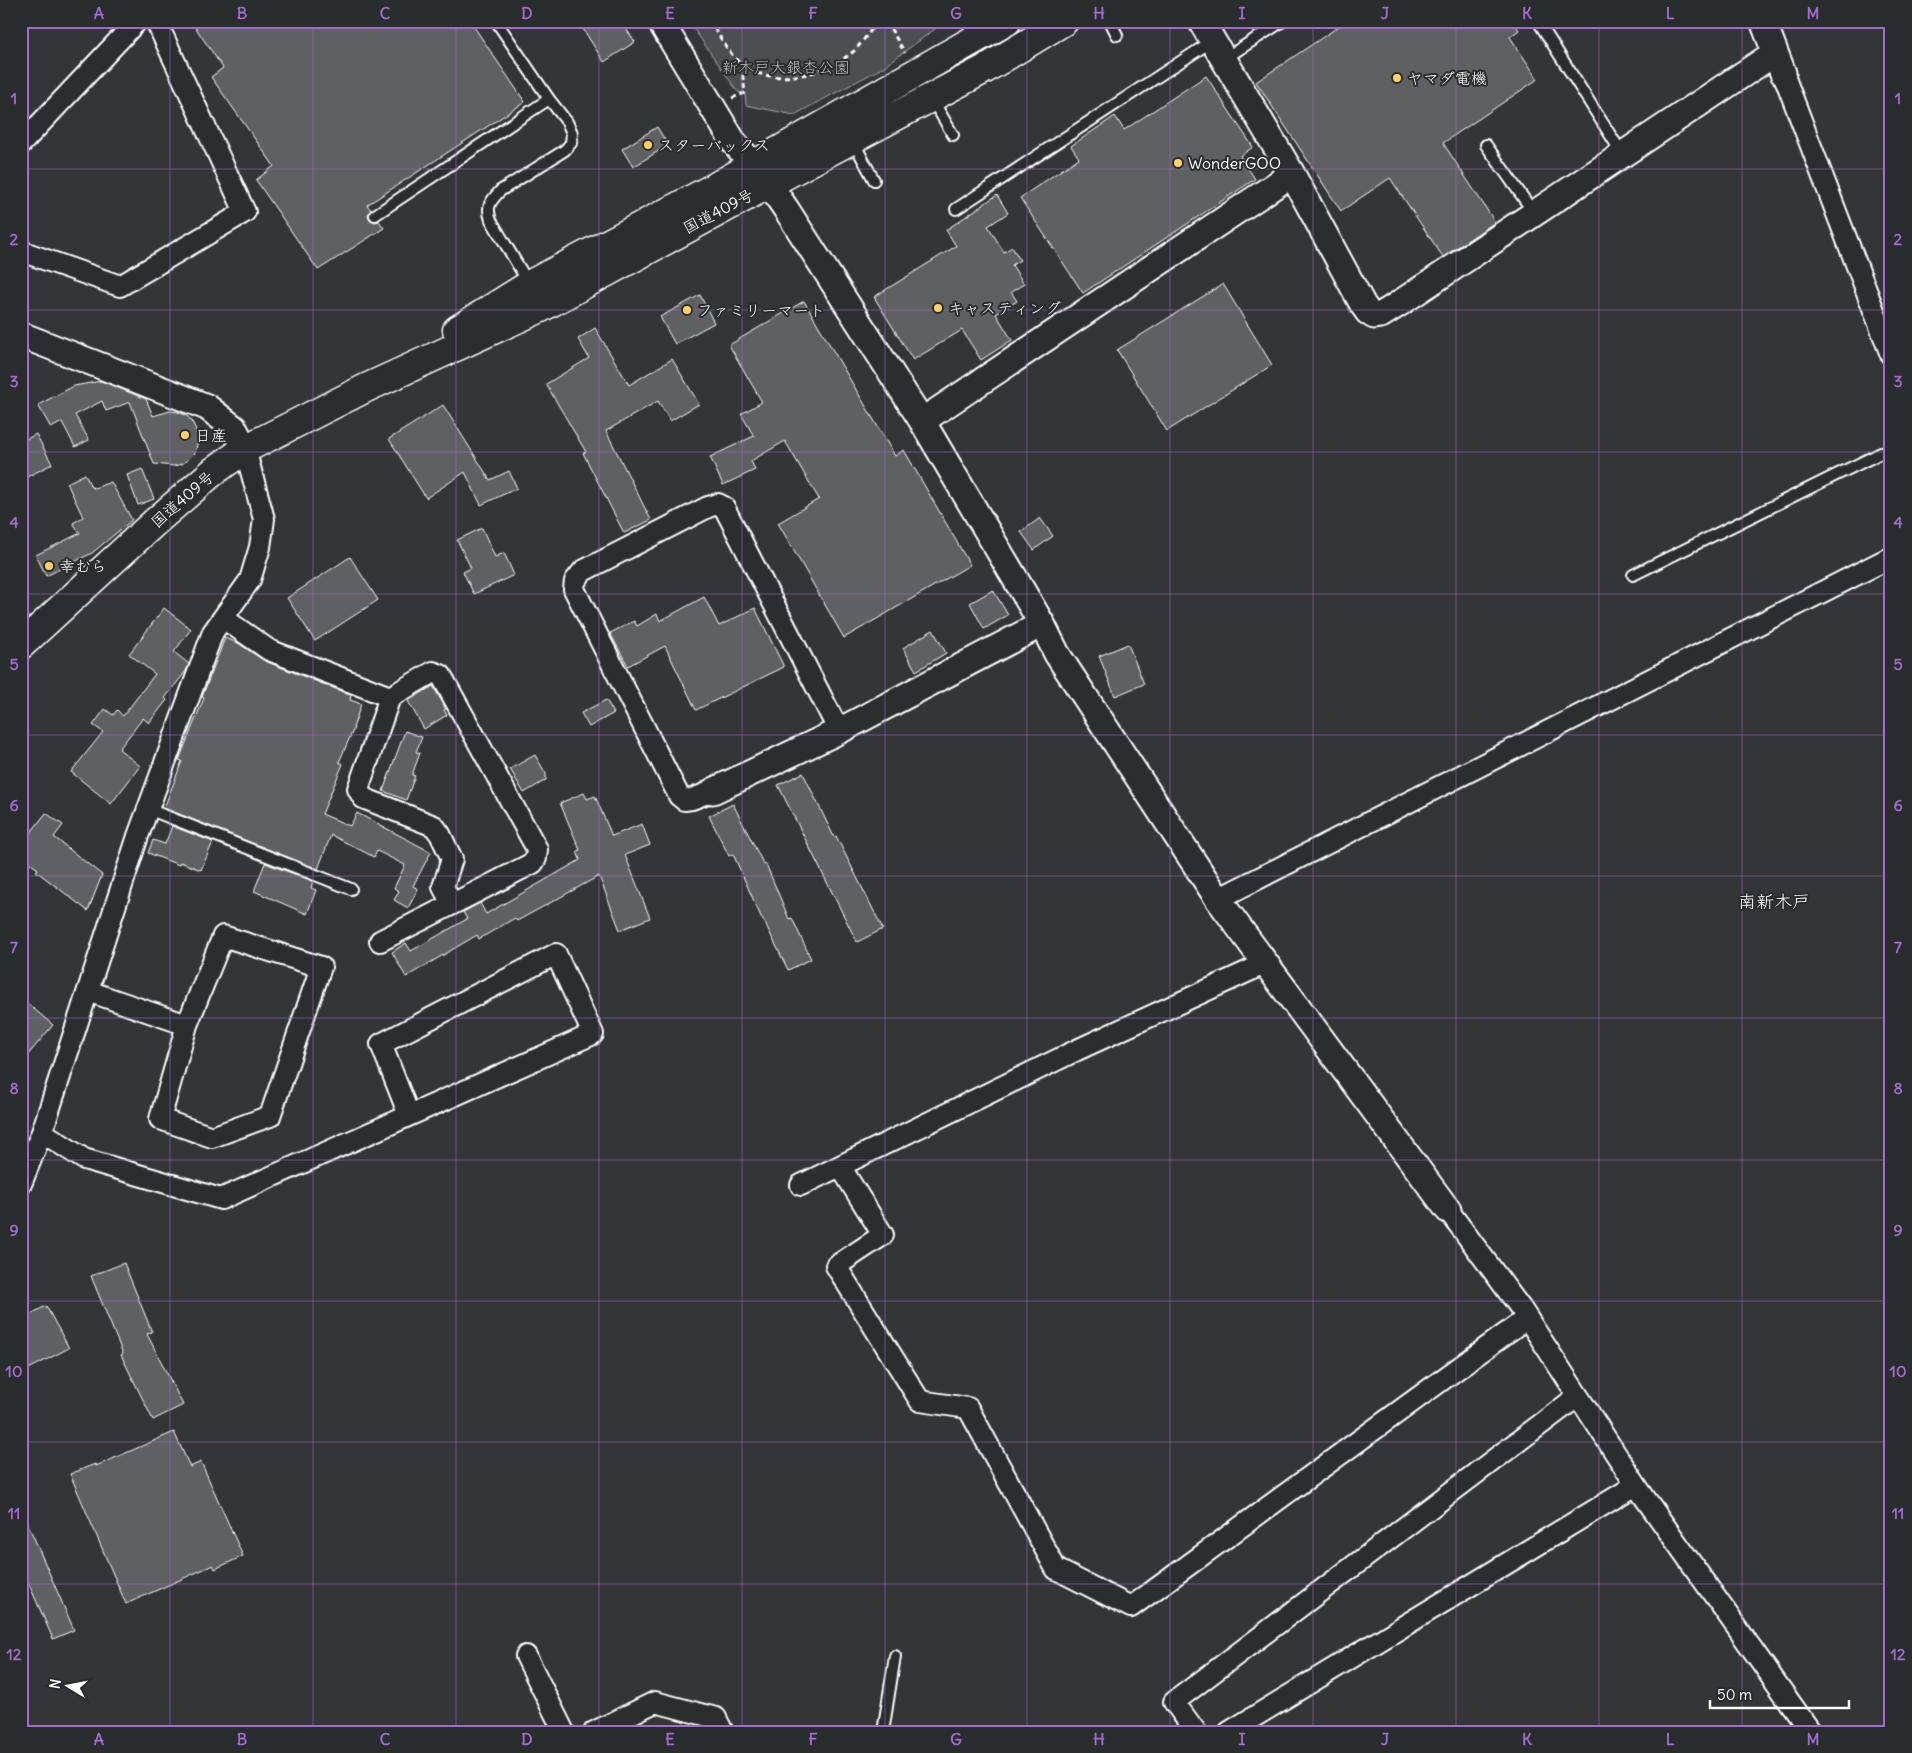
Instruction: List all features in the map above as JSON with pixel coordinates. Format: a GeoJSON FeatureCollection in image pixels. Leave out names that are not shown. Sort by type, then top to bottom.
{"type":"FeatureCollection","features":[{"type":"Feature","properties":{"kind":"highway","name":"国道409号"},"geometry":{"type":"LineString","coordinates":[[21,645],[155,522],[214,471],[245,449],[366,388],[541,308],[761,175],[1008,21]]}},
{"type":"Feature","properties":{"kind":"highway","name":"国道409号"},"geometry":{"type":"LineString","coordinates":[[366,388],[530,285],[761,175],[852,139],[985,69],[1064,21]]}},
{"type":"Feature","properties":{"kind":"street"},"geometry":{"type":"LineString","coordinates":[[21,144],[137,21]]}},
{"type":"Feature","properties":{"kind":"street"},"geometry":{"type":"LineString","coordinates":[[21,251],[120,286],[245,212],[156,21]]}},
{"type":"Feature","properties":{"kind":"street"},"geometry":{"type":"LineString","coordinates":[[650,21],[664,30],[733,141],[761,175],[922,420],[1042,624],[1057,654],[1218,899],[1264,964],[1527,1318],[1636,1485],[1811,1732]]}},
{"type":"Feature","properties":{"kind":"street"},"geometry":{"type":"LineString","coordinates":[[1763,21],[1891,355]]}},
{"type":"Feature","properties":{"kind":"street"},"geometry":{"type":"LineString","coordinates":[[1213,40],[1292,174],[1363,305],[1374,316],[1381,315],[1766,60],[1780,64]]}},
{"type":"Feature","properties":{"kind":"street"},"geometry":{"type":"LineString","coordinates":[[922,420],[1292,174]]}},
{"type":"Feature","properties":{"kind":"street"},"geometry":{"type":"LineString","coordinates":[[21,335],[207,407],[234,428],[245,449],[264,519],[260,547],[250,580],[213,632],[148,809],[42,1132],[21,1184]]}},
{"type":"Feature","properties":{"kind":"street"},"geometry":{"type":"LineString","coordinates":[[839,731],[724,507],[718,504],[708,507],[584,572],[575,581],[574,589],[590,623],[679,796],[684,800],[713,791],[839,731],[1042,624]]}},
{"type":"Feature","properties":{"kind":"street"},"geometry":{"type":"LineString","coordinates":[[1218,899],[1891,557]]}},
{"type":"Feature","properties":{"kind":"street"},"geometry":{"type":"LineString","coordinates":[[223,618],[269,650],[390,697]]}},
{"type":"Feature","properties":{"kind":"street"},"geometry":{"type":"LineString","coordinates":[[380,941],[533,863],[536,858],[537,849],[441,675],[433,672],[390,697],[358,789],[363,798],[434,826],[452,859],[443,887],[452,904]]}},
{"type":"Feature","properties":{"kind":"street"},"geometry":{"type":"LineString","coordinates":[[223,936],[320,967],[270,1116],[212,1137],[160,1119],[187,1025],[223,936]]}},
{"type":"Feature","properties":{"kind":"street"},"geometry":{"type":"LineString","coordinates":[[42,1132],[84,1159],[222,1199],[409,1116],[593,1034],[556,954],[381,1044],[409,1116]]}},
{"type":"Feature","properties":{"kind":"street"},"geometry":{"type":"LineString","coordinates":[[801,1185],[1077,1050],[1264,964]]}},
{"type":"Feature","properties":{"kind":"street"},"geometry":{"type":"LineString","coordinates":[[88,991],[187,1025]]}},
{"type":"Feature","properties":{"kind":"street"},"geometry":{"type":"LineString","coordinates":[[840,1166],[882,1235],[836,1266],[920,1401],[968,1408],[1056,1569],[1131,1607],[1527,1318]]}},
{"type":"Feature","properties":{"kind":"street"},"geometry":{"type":"LineString","coordinates":[[1196,1732],[1174,1702],[1578,1396]]}},
{"type":"Feature","properties":{"kind":"street"},"geometry":{"type":"LineString","coordinates":[[1229,1732],[1636,1485]]}},
{"type":"Feature","properties":{"kind":"street"},"geometry":{"type":"LineString","coordinates":[[526,1656],[564,1732]]}},
{"type":"Feature","properties":{"kind":"street"},"geometry":{"type":"LineString","coordinates":[[596,1731],[655,1702],[716,1718],[723,1732]]}},
{"type":"Feature","properties":{"kind":"lane"},"geometry":{"type":"LineString","coordinates":[[496,21],[567,122],[572,133],[571,142],[565,150],[500,192],[492,200],[488,211],[530,285]]}},
{"type":"Feature","properties":{"kind":"lane"},"geometry":{"type":"LineString","coordinates":[[1110,21],[1117,35]]}},
{"type":"Feature","properties":{"kind":"lane"},"geometry":{"type":"LineString","coordinates":[[956,210],[1213,40],[1283,21]]}},
{"type":"Feature","properties":{"kind":"lane"},"geometry":{"type":"LineString","coordinates":[[1538,21],[1623,155]]}},
{"type":"Feature","properties":{"kind":"lane"},"geometry":{"type":"LineString","coordinates":[[931,97],[952,135]]}},
{"type":"Feature","properties":{"kind":"lane"},"geometry":{"type":"LineString","coordinates":[[375,216],[549,99]]}},
{"type":"Feature","properties":{"kind":"lane"},"geometry":{"type":"LineString","coordinates":[[852,139],[874,180]]}},
{"type":"Feature","properties":{"kind":"lane"},"geometry":{"type":"LineString","coordinates":[[1486,145],[1534,213]]}},
{"type":"Feature","properties":{"kind":"lane"},"geometry":{"type":"LineString","coordinates":[[1633,575],[1891,448]]}},
{"type":"Feature","properties":{"kind":"lane"},"geometry":{"type":"LineString","coordinates":[[148,809],[351,889]]}},
{"type":"Feature","properties":{"kind":"lane"},"geometry":{"type":"LineString","coordinates":[[884,1732],[895,1656]]}},
{"type":"Feature","properties":{"kind":"path"},"geometry":{"type":"LineString","coordinates":[[710,21],[730,51],[744,66],[756,72],[782,77],[811,73],[830,66],[853,51],[879,21]]}},
{"type":"Feature","properties":{"kind":"path"},"geometry":{"type":"LineString","coordinates":[[886,21],[908,58]]}},
{"type":"Feature","properties":{"kind":"path"},"geometry":{"type":"LineString","coordinates":[[732,98],[745,93],[742,71],[744,66]]}},
{"type":"Feature","properties":{"kind":"green space","name":"新木戸大銀杏公園"},"geometry":{"type":"Polygon","coordinates":[[[688,21],[946,21],[882,68],[794,115],[746,105],[745,93],[738,92],[688,21]]]}},
{"type":"Feature","properties":{"kind":"building"},"geometry":{"type":"Polygon","coordinates":[[[191,21],[470,21],[525,102],[367,205],[371,210],[368,215],[370,219],[375,222],[379,221],[384,228],[318,270],[256,180],[274,166],[211,77],[223,68],[191,21]]]}},
{"type":"Feature","properties":{"kind":"building"},"geometry":{"type":"Polygon","coordinates":[[[578,21],[621,21],[635,42],[604,62],[578,21]]]}},
{"type":"Feature","properties":{"kind":"building"},"geometry":{"type":"Polygon","coordinates":[[[1347,21],[1513,21],[1519,30],[1510,37],[1538,79],[1443,143],[1495,222],[1443,257],[1390,178],[1341,211],[1256,82],[1347,21]]]}},
{"type":"Feature","properties":{"kind":"building"},"geometry":{"type":"Polygon","coordinates":[[[1206,76],[1253,147],[1240,156],[1255,179],[1083,293],[1020,198],[1079,158],[1071,146],[1115,116],[1124,130],[1206,76]]]}},
{"type":"Feature","properties":{"kind":"building"},"geometry":{"type":"Polygon","coordinates":[[[657,127],[668,145],[633,167],[622,149],[657,127]]]}},
{"type":"Feature","properties":{"kind":"building"},"geometry":{"type":"Polygon","coordinates":[[[997,195],[1008,213],[988,226],[1004,252],[1012,247],[1020,260],[1012,265],[1024,284],[1011,292],[1017,301],[996,314],[1012,340],[981,360],[962,330],[913,360],[874,297],[956,246],[946,230],[997,195]]]}},
{"type":"Feature","properties":{"kind":"building"},"geometry":{"type":"Polygon","coordinates":[[[1223,284],[1272,365],[1167,431],[1117,350],[1223,284]]]}},
{"type":"Feature","properties":{"kind":"building"},"geometry":{"type":"Polygon","coordinates":[[[700,295],[714,323],[675,344],[660,317],[700,295]]]}},
{"type":"Feature","properties":{"kind":"building"},"geometry":{"type":"Polygon","coordinates":[[[804,301],[895,456],[904,450],[970,565],[844,638],[778,523],[819,499],[785,441],[751,461],[755,470],[723,485],[710,457],[754,436],[741,414],[762,402],[729,345],[804,301]]]}},
{"type":"Feature","properties":{"kind":"building"},"geometry":{"type":"Polygon","coordinates":[[[595,328],[629,385],[672,359],[699,404],[670,421],[658,401],[606,431],[651,520],[624,533],[583,453],[586,452],[546,384],[589,358],[578,339],[595,328]]]}},
{"type":"Feature","properties":{"kind":"building"},"geometry":{"type":"Polygon","coordinates":[[[101,381],[146,399],[153,416],[170,411],[186,415],[192,421],[199,437],[195,453],[182,464],[174,466],[154,464],[130,402],[106,411],[102,401],[75,415],[89,440],[75,447],[62,422],[51,428],[38,405],[74,386],[101,381]]]}},
{"type":"Feature","properties":{"kind":"building"},"geometry":{"type":"Polygon","coordinates":[[[443,405],[490,480],[509,471],[517,488],[481,505],[465,472],[426,498],[389,439],[443,405]]]}},
{"type":"Feature","properties":{"kind":"building"},"geometry":{"type":"Polygon","coordinates":[[[36,434],[52,464],[21,480],[21,442],[36,434]]]}},
{"type":"Feature","properties":{"kind":"building"},"geometry":{"type":"Polygon","coordinates":[[[142,469],[154,499],[138,505],[127,475],[142,469]]]}},
{"type":"Feature","properties":{"kind":"building"},"geometry":{"type":"Polygon","coordinates":[[[85,474],[91,487],[94,488],[111,482],[132,520],[92,553],[46,576],[36,555],[80,533],[73,523],[83,517],[67,483],[85,474]]]}},
{"type":"Feature","properties":{"kind":"building"},"geometry":{"type":"Polygon","coordinates":[[[1040,518],[1053,536],[1034,550],[1021,532],[1040,518]]]}},
{"type":"Feature","properties":{"kind":"building"},"geometry":{"type":"Polygon","coordinates":[[[482,528],[495,557],[504,553],[514,575],[474,594],[463,572],[471,568],[457,540],[482,528]]]}},
{"type":"Feature","properties":{"kind":"building"},"geometry":{"type":"Polygon","coordinates":[[[350,557],[378,600],[315,641],[287,598],[350,557]]]}},
{"type":"Feature","properties":{"kind":"building"},"geometry":{"type":"Polygon","coordinates":[[[993,590],[1008,615],[984,629],[970,603],[993,590]]]}},
{"type":"Feature","properties":{"kind":"building"},"geometry":{"type":"Polygon","coordinates":[[[704,597],[719,626],[755,608],[784,667],[696,710],[665,646],[628,666],[610,633],[634,621],[637,626],[657,614],[660,621],[704,597]]]}},
{"type":"Feature","properties":{"kind":"building"},"geometry":{"type":"Polygon","coordinates":[[[164,608],[191,629],[174,652],[189,664],[186,671],[165,698],[167,700],[149,723],[143,718],[119,749],[140,766],[111,804],[71,772],[103,732],[93,725],[105,709],[113,715],[117,710],[123,716],[155,674],[129,654],[164,608]]]}},
{"type":"Feature","properties":{"kind":"building"},"geometry":{"type":"Polygon","coordinates":[[[933,630],[946,653],[916,671],[903,648],[933,630]]]}},
{"type":"Feature","properties":{"kind":"building"},"geometry":{"type":"Polygon","coordinates":[[[225,638],[238,643],[265,661],[351,695],[350,700],[361,704],[354,728],[339,762],[343,764],[322,814],[350,826],[357,813],[431,852],[413,886],[418,889],[408,908],[394,900],[399,891],[394,888],[405,865],[377,851],[374,857],[331,835],[318,869],[164,808],[182,761],[179,760],[204,698],[202,697],[225,638]]]}},
{"type":"Feature","properties":{"kind":"building"},"geometry":{"type":"Polygon","coordinates":[[[1128,644],[1144,684],[1115,696],[1099,656],[1128,644]]]}},
{"type":"Feature","properties":{"kind":"building"},"geometry":{"type":"Polygon","coordinates":[[[433,686],[446,709],[444,710],[447,715],[424,729],[408,701],[433,686]]]}},
{"type":"Feature","properties":{"kind":"building"},"geometry":{"type":"Polygon","coordinates":[[[606,700],[614,713],[589,727],[581,713],[606,700]]]}},
{"type":"Feature","properties":{"kind":"building"},"geometry":{"type":"Polygon","coordinates":[[[405,731],[422,737],[416,752],[420,753],[412,775],[415,776],[406,800],[383,791],[405,731]]]}},
{"type":"Feature","properties":{"kind":"building"},"geometry":{"type":"Polygon","coordinates":[[[535,755],[546,774],[546,780],[524,793],[510,769],[535,755]]]}},
{"type":"Feature","properties":{"kind":"building"},"geometry":{"type":"Polygon","coordinates":[[[803,773],[834,837],[836,836],[883,929],[857,942],[778,785],[803,773]]]}},
{"type":"Feature","properties":{"kind":"building"},"geometry":{"type":"Polygon","coordinates":[[[584,793],[587,799],[595,796],[612,836],[642,824],[650,845],[625,855],[650,918],[620,930],[599,876],[517,921],[515,918],[479,939],[477,935],[406,977],[392,952],[406,943],[411,951],[467,919],[463,912],[480,903],[486,914],[580,860],[577,851],[580,850],[560,803],[584,793]]]}},
{"type":"Feature","properties":{"kind":"building"},"geometry":{"type":"Polygon","coordinates":[[[733,804],[764,865],[766,864],[789,919],[792,918],[811,959],[788,970],[762,919],[733,854],[729,856],[709,816],[733,804]]]}},
{"type":"Feature","properties":{"kind":"building"},"geometry":{"type":"Polygon","coordinates":[[[46,813],[63,825],[54,837],[102,875],[88,911],[21,857],[21,830],[28,836],[46,813]]]}},
{"type":"Feature","properties":{"kind":"building"},"geometry":{"type":"Polygon","coordinates":[[[172,826],[213,842],[201,870],[180,862],[179,865],[148,853],[153,840],[165,844],[172,826]]]}},
{"type":"Feature","properties":{"kind":"building"},"geometry":{"type":"Polygon","coordinates":[[[265,863],[313,881],[311,888],[316,890],[307,914],[254,891],[265,863]]]}},
{"type":"Feature","properties":{"kind":"building"},"geometry":{"type":"Polygon","coordinates":[[[21,998],[53,1025],[21,1063],[21,998]]]}},
{"type":"Feature","properties":{"kind":"building"},"geometry":{"type":"Polygon","coordinates":[[[124,1263],[152,1332],[147,1334],[183,1405],[153,1420],[121,1355],[123,1354],[91,1276],[124,1263]]]}},
{"type":"Feature","properties":{"kind":"building"},"geometry":{"type":"Polygon","coordinates":[[[46,1306],[69,1348],[21,1373],[21,1319],[46,1306]]]}},
{"type":"Feature","properties":{"kind":"building"},"geometry":{"type":"Polygon","coordinates":[[[174,1432],[190,1467],[201,1462],[243,1556],[215,1569],[213,1565],[126,1604],[70,1474],[95,1464],[96,1466],[174,1432]]]}},
{"type":"Feature","properties":{"kind":"building"},"geometry":{"type":"Polygon","coordinates":[[[21,1508],[74,1630],[53,1639],[21,1566],[21,1508]]]}},
{"type":"Feature","properties":{"kind":"place","name":"ヤマダ電機"},"geometry":{"type":"Point","coordinates":[1397,78]}},
{"type":"Feature","properties":{"kind":"place","name":"スターバックス"},"geometry":{"type":"Point","coordinates":[648,145]}},
{"type":"Feature","properties":{"kind":"place","name":"WonderGOO"},"geometry":{"type":"Point","coordinates":[1178,163]}},
{"type":"Feature","properties":{"kind":"place","name":"キャスティング"},"geometry":{"type":"Point","coordinates":[938,308]}},
{"type":"Feature","properties":{"kind":"place","name":"ファミリーマート"},"geometry":{"type":"Point","coordinates":[687,310]}},
{"type":"Feature","properties":{"kind":"place","name":"日産"},"geometry":{"type":"Point","coordinates":[185,435]}},
{"type":"Feature","properties":{"kind":"place","name":"幸むら"},"geometry":{"type":"Point","coordinates":[49,566]}},
{"type":"Feature","properties":{"kind":"district","name":"南新木戸"},"geometry":{"type":"Point","coordinates":[1774,901]}}]}
